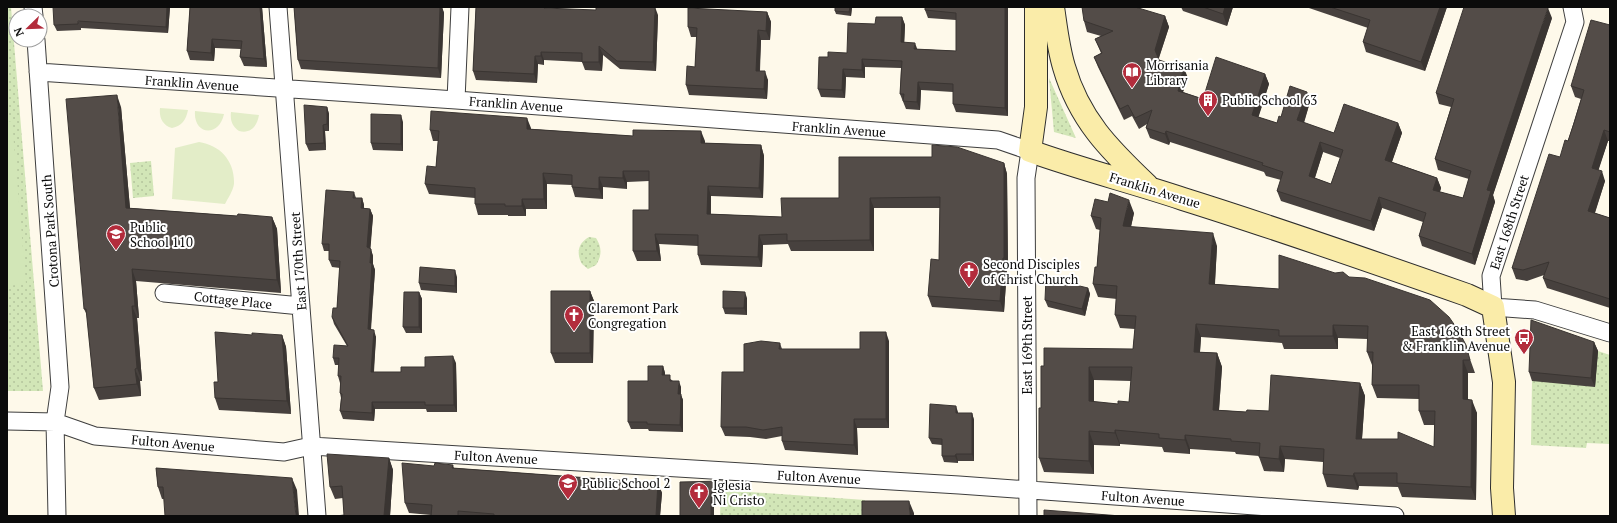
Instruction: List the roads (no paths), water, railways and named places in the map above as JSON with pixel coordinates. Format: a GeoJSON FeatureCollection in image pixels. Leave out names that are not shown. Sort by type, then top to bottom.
{"type":"FeatureCollection","features":[{"type":"Feature","properties":{"kind":"street","name":"East 170th Street"},"geometry":{"type":"LineString","coordinates":[[278,7],[317,516]]}},
{"type":"Feature","properties":{"kind":"street"},"geometry":{"type":"LineString","coordinates":[[456,100],[460,7]]}},
{"type":"Feature","properties":{"kind":"street","name":"East 169th Street"},"geometry":{"type":"LineString","coordinates":[[1028,516],[1026,178],[1036,107],[1036,7]]}},
{"type":"Feature","properties":{"kind":"street"},"geometry":{"type":"LineString","coordinates":[[1053,7],[1058,45],[1064,67],[1083,113],[1104,142],[1151,188]]}},
{"type":"Feature","properties":{"kind":"street","name":"East 168th Street"},"geometry":{"type":"LineString","coordinates":[[1504,516],[1502,488],[1504,382],[1493,307],[1491,276],[1575,22],[1572,7]]}},
{"type":"Feature","properties":{"kind":"street","name":"Crotona Park South"},"geometry":{"type":"LineString","coordinates":[[36,48],[60,387],[55,422],[57,516]]}},
{"type":"Feature","properties":{"kind":"street","name":"Franklin Avenue"},"geometry":{"type":"LineString","coordinates":[[38,72],[456,100],[998,140],[1056,160],[1151,188],[1282,231],[1467,295],[1493,307],[1535,310],[1610,332]]}},
{"type":"Feature","properties":{"kind":"street","name":"Cottage Place"},"geometry":{"type":"LineString","coordinates":[[164,293],[301,306]]}},
{"type":"Feature","properties":{"kind":"street","name":"Fulton Avenue"},"geometry":{"type":"LineString","coordinates":[[7,421],[55,422],[94,436],[284,452],[311,446],[1028,490],[1395,516]]}},
{"type":"Feature","properties":{"kind":"place","name":"Morrisania Library"},"geometry":{"type":"Point","coordinates":[1132,89]}},
{"type":"Feature","properties":{"kind":"place","name":"Public School 63"},"geometry":{"type":"Point","coordinates":[1208,117]}},
{"type":"Feature","properties":{"kind":"place","name":"Public School 110"},"geometry":{"type":"Point","coordinates":[116,251]}},
{"type":"Feature","properties":{"kind":"place","name":"Second Disciples of Christ Church"},"geometry":{"type":"Point","coordinates":[969,288]}},
{"type":"Feature","properties":{"kind":"place","name":"Claremont Park Congregation"},"geometry":{"type":"Point","coordinates":[574,332]}},
{"type":"Feature","properties":{"kind":"place","name":"East 168th Street & Franklin Avenue"},"geometry":{"type":"Point","coordinates":[1524,355]}},
{"type":"Feature","properties":{"kind":"place","name":"Public School 2"},"geometry":{"type":"Point","coordinates":[568,500]}},
{"type":"Feature","properties":{"kind":"place","name":"Iglesia Ni Cristo"},"geometry":{"type":"Point","coordinates":[699,509]}}]}
